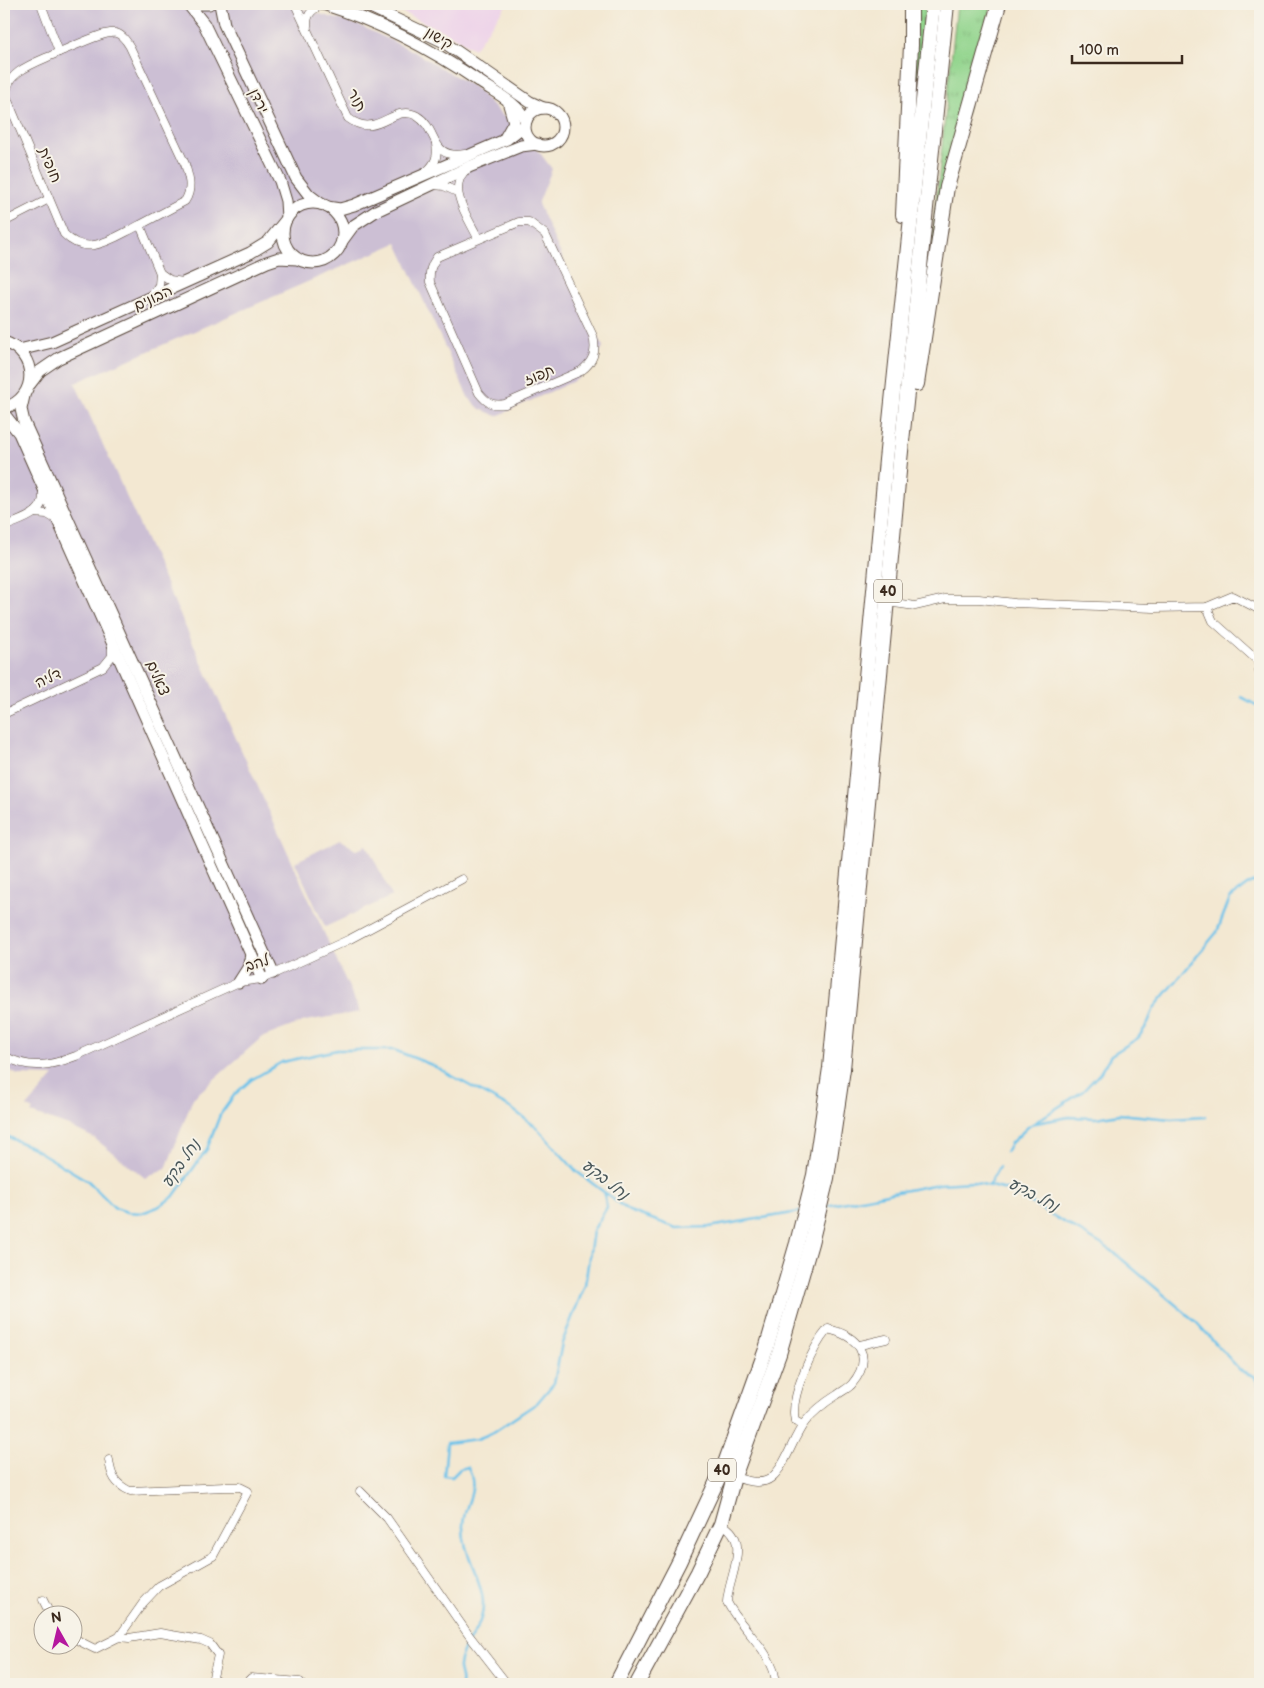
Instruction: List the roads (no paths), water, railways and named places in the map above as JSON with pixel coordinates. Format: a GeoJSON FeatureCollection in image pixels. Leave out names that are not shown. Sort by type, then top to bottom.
{"type":"FeatureCollection","features":[{"type":"Feature","properties":{"kind":"highway"},"geometry":{"type":"LineString","coordinates":[[894,383],[912,45],[911,4]]}},
{"type":"Feature","properties":{"kind":"highway","name":"40"},"geometry":{"type":"LineString","coordinates":[[820,1176],[894,383],[933,4]]}},
{"type":"Feature","properties":{"kind":"highway","name":"40"},"geometry":{"type":"LineString","coordinates":[[637,1684],[698,1572],[721,1524],[734,1476],[779,1354],[843,1069],[892,550],[947,4]]}},
{"type":"Feature","properties":{"kind":"highway"},"geometry":{"type":"LineString","coordinates":[[892,550],[947,187],[999,4]]}},
{"type":"Feature","properties":{"kind":"highway","name":"40"},"geometry":{"type":"LineString","coordinates":[[616,1684],[679,1562],[724,1466],[804,1243]]}},
{"type":"Feature","properties":{"kind":"street"},"geometry":{"type":"LineString","coordinates":[[41,4],[59,52]]}},
{"type":"Feature","properties":{"kind":"street"},"geometry":{"type":"LineString","coordinates":[[190,4],[209,4]]}},
{"type":"Feature","properties":{"kind":"street","name":"ירדן"},"geometry":{"type":"LineString","coordinates":[[190,4],[204,24],[277,174],[286,201],[286,219]]}},
{"type":"Feature","properties":{"kind":"street","name":"ירדן"},"geometry":{"type":"LineString","coordinates":[[220,4],[224,24],[296,178],[309,195],[324,206]]}},
{"type":"Feature","properties":{"kind":"street","name":"תור"},"geometry":{"type":"LineString","coordinates":[[295,4],[348,118],[356,124],[367,127],[399,114],[407,113],[418,116],[443,151],[451,156],[469,153]]}},
{"type":"Feature","properties":{"kind":"street"},"geometry":{"type":"LineString","coordinates":[[307,30],[306,19],[312,9],[324,4]]}},
{"type":"Feature","properties":{"kind":"street","name":"קישון"},"geometry":{"type":"LineString","coordinates":[[324,4],[359,16],[410,39],[461,68],[506,99],[526,123]]}},
{"type":"Feature","properties":{"kind":"street","name":"קישון"},"geometry":{"type":"LineString","coordinates":[[364,4],[442,41],[530,102],[543,108]]}},
{"type":"Feature","properties":{"kind":"street","name":"חופית"},"geometry":{"type":"LineString","coordinates":[[107,33],[116,33],[124,38],[185,164],[190,182],[190,194],[185,201],[95,246],[82,246],[73,243],[64,234],[6,96],[6,86],[11,78],[20,71],[59,52],[107,33]]}},
{"type":"Feature","properties":{"kind":"street"},"geometry":{"type":"LineString","coordinates":[[504,140],[512,127],[514,118],[506,99]]}},
{"type":"Feature","properties":{"kind":"street"},"geometry":{"type":"LineString","coordinates":[[543,108],[557,113],[563,127],[557,141],[547,145],[521,146],[427,186],[367,216],[354,226],[337,251],[324,261],[310,263],[297,259],[284,244],[282,231],[286,219],[301,206],[324,206],[340,209],[354,205],[469,153],[504,140],[516,133],[526,123],[532,112],[543,108]]}},
{"type":"Feature","properties":{"kind":"street"},"geometry":{"type":"LineString","coordinates":[[526,123],[529,138],[537,144]]}},
{"type":"Feature","properties":{"kind":"street"},"geometry":{"type":"LineString","coordinates":[[425,173],[435,162],[436,142]]}},
{"type":"Feature","properties":{"kind":"street"},"geometry":{"type":"LineString","coordinates":[[469,167],[461,174],[457,192],[478,238]]}},
{"type":"Feature","properties":{"kind":"street"},"geometry":{"type":"LineString","coordinates":[[427,186],[444,186],[457,192]]}},
{"type":"Feature","properties":{"kind":"street"},"geometry":{"type":"LineString","coordinates":[[4,222],[49,199]]}},
{"type":"Feature","properties":{"kind":"street"},"geometry":{"type":"LineString","coordinates":[[324,206],[341,223],[342,241]]}},
{"type":"Feature","properties":{"kind":"street","name":"הבונים"},"geometry":{"type":"LineString","coordinates":[[19,350],[52,342],[250,252],[268,242],[286,219]]}},
{"type":"Feature","properties":{"kind":"street","name":"תפוז"},"geometry":{"type":"LineString","coordinates":[[519,222],[529,222],[545,234],[593,336],[595,352],[588,366],[557,382],[505,404],[495,406],[486,402],[479,393],[430,282],[429,274],[431,265],[438,257],[478,238],[519,222]]}},
{"type":"Feature","properties":{"kind":"street"},"geometry":{"type":"LineString","coordinates":[[140,225],[160,273],[159,285],[149,298]]}},
{"type":"Feature","properties":{"kind":"street","name":"הבונים"},"geometry":{"type":"LineString","coordinates":[[24,396],[30,384],[46,366],[68,354],[267,262],[279,258],[297,259]]}},
{"type":"Feature","properties":{"kind":"street"},"geometry":{"type":"LineString","coordinates":[[160,273],[170,280],[184,282]]}},
{"type":"Feature","properties":{"kind":"street"},"geometry":{"type":"LineString","coordinates":[[4,342],[19,350],[29,365],[30,384]]}},
{"type":"Feature","properties":{"kind":"street"},"geometry":{"type":"LineString","coordinates":[[4,408],[18,402],[24,396]]}},
{"type":"Feature","properties":{"kind":"street","name":"צאלים"},"geometry":{"type":"LineString","coordinates":[[24,396],[21,409],[24,422],[273,973]]}},
{"type":"Feature","properties":{"kind":"street","name":"צאלים"},"geometry":{"type":"LineString","coordinates":[[4,414],[19,433],[262,978]]}},
{"type":"Feature","properties":{"kind":"street"},"geometry":{"type":"LineString","coordinates":[[4,527],[39,511],[44,501],[43,487]]}},
{"type":"Feature","properties":{"kind":"street"},"geometry":{"type":"LineString","coordinates":[[34,514],[47,514],[57,520]]}},
{"type":"Feature","properties":{"kind":"street"},"geometry":{"type":"LineString","coordinates":[[887,602],[915,606],[945,599],[980,599],[1076,606],[1206,607],[1233,596],[1260,610]]}},
{"type":"Feature","properties":{"kind":"street"},"geometry":{"type":"LineString","coordinates":[[1206,607],[1212,621],[1258,661],[1260,677]]}},
{"type":"Feature","properties":{"kind":"street"},"geometry":{"type":"LineString","coordinates":[[103,667],[112,656],[111,640]]}},
{"type":"Feature","properties":{"kind":"street"},"geometry":{"type":"LineString","coordinates":[[103,667],[118,669],[128,676]]}},
{"type":"Feature","properties":{"kind":"street","name":"דליה"},"geometry":{"type":"LineString","coordinates":[[4,714],[103,667]]}},
{"type":"Feature","properties":{"kind":"street","name":"להב"},"geometry":{"type":"LineString","coordinates":[[4,1056],[30,1066],[56,1064],[239,982],[262,978],[350,939],[462,879]]}},
{"type":"Feature","properties":{"kind":"street"},"geometry":{"type":"LineString","coordinates":[[239,982],[248,968],[251,955]]}},
{"type":"Feature","properties":{"kind":"street"},"geometry":{"type":"LineString","coordinates":[[734,1476],[751,1482],[769,1479],[782,1465],[788,1450],[803,1425],[819,1407],[852,1385],[864,1364],[860,1346],[844,1335],[828,1329],[821,1337],[804,1372],[794,1405],[795,1421],[803,1425]]}},
{"type":"Feature","properties":{"kind":"street"},"geometry":{"type":"LineString","coordinates":[[860,1346],[886,1339]]}},
{"type":"Feature","properties":{"kind":"street"},"geometry":{"type":"LineString","coordinates":[[82,1642],[95,1649],[119,1637],[143,1603],[159,1586],[213,1556],[248,1491],[240,1487],[225,1486],[130,1490],[118,1486],[112,1476],[109,1460]]}},
{"type":"Feature","properties":{"kind":"street"},"geometry":{"type":"LineString","coordinates":[[360,1491],[387,1518],[468,1634],[507,1684]]}},
{"type":"Feature","properties":{"kind":"street"},"geometry":{"type":"LineString","coordinates":[[721,1524],[729,1528],[736,1538],[738,1553],[727,1602],[737,1621],[755,1640],[773,1669],[777,1684]]}},
{"type":"Feature","properties":{"kind":"street"},"geometry":{"type":"LineString","coordinates":[[43,1600],[46,1606]]}},
{"type":"Feature","properties":{"kind":"street"},"geometry":{"type":"LineString","coordinates":[[119,1637],[129,1638],[160,1633],[210,1644],[218,1655],[214,1677],[217,1684]]}},
{"type":"Feature","properties":{"kind":"street"},"geometry":{"type":"LineString","coordinates":[[245,1684],[250,1678],[259,1677],[300,1682],[302,1684]]}},
{"type":"Feature","properties":{"kind":"waterway"},"geometry":{"type":"LineString","coordinates":[[1241,697],[1260,707]]}},
{"type":"Feature","properties":{"kind":"waterway"},"geometry":{"type":"LineString","coordinates":[[1006,1152],[1011,1143],[1028,1127],[1083,1091],[1100,1073],[1111,1055],[1138,1038],[1147,1025],[1154,1008],[1217,932],[1230,898],[1247,885],[1260,880]]}},
{"type":"Feature","properties":{"kind":"waterway","name":"נחל בקע"},"geometry":{"type":"LineString","coordinates":[[4,1135],[33,1148],[88,1181],[115,1208],[127,1212],[142,1213],[158,1207],[173,1197],[207,1149],[220,1115],[235,1094],[251,1080],[282,1062],[337,1050],[394,1050],[432,1065],[512,1109],[536,1127],[576,1171],[629,1211],[677,1228],[709,1227],[799,1212]]}},
{"type":"Feature","properties":{"kind":"waterway"},"geometry":{"type":"LineString","coordinates":[[1036,1123],[1069,1117],[1096,1118],[1119,1114],[1171,1119],[1205,1117]]}},
{"type":"Feature","properties":{"kind":"waterway"},"geometry":{"type":"LineString","coordinates":[[989,1185],[999,1167]]}},
{"type":"Feature","properties":{"kind":"waterway","name":"נחל בקע"},"geometry":{"type":"LineString","coordinates":[[826,1206],[938,1184],[973,1182],[1011,1191],[1111,1250],[1196,1322],[1240,1370],[1260,1379]]}},
{"type":"Feature","properties":{"kind":"waterway"},"geometry":{"type":"LineString","coordinates":[[461,1684],[459,1668],[461,1657],[482,1616],[483,1606],[480,1586],[463,1534],[464,1517],[472,1490],[471,1476],[468,1467],[460,1469],[452,1477],[444,1476],[447,1443],[477,1439],[492,1433],[537,1403],[554,1383],[562,1343],[585,1285],[593,1231],[607,1207],[604,1194]]}},
{"type":"Feature","properties":{"kind":"waterway"},"geometry":{"type":"LineString","coordinates":[[1255,1378],[1260,1387]]}}]}
